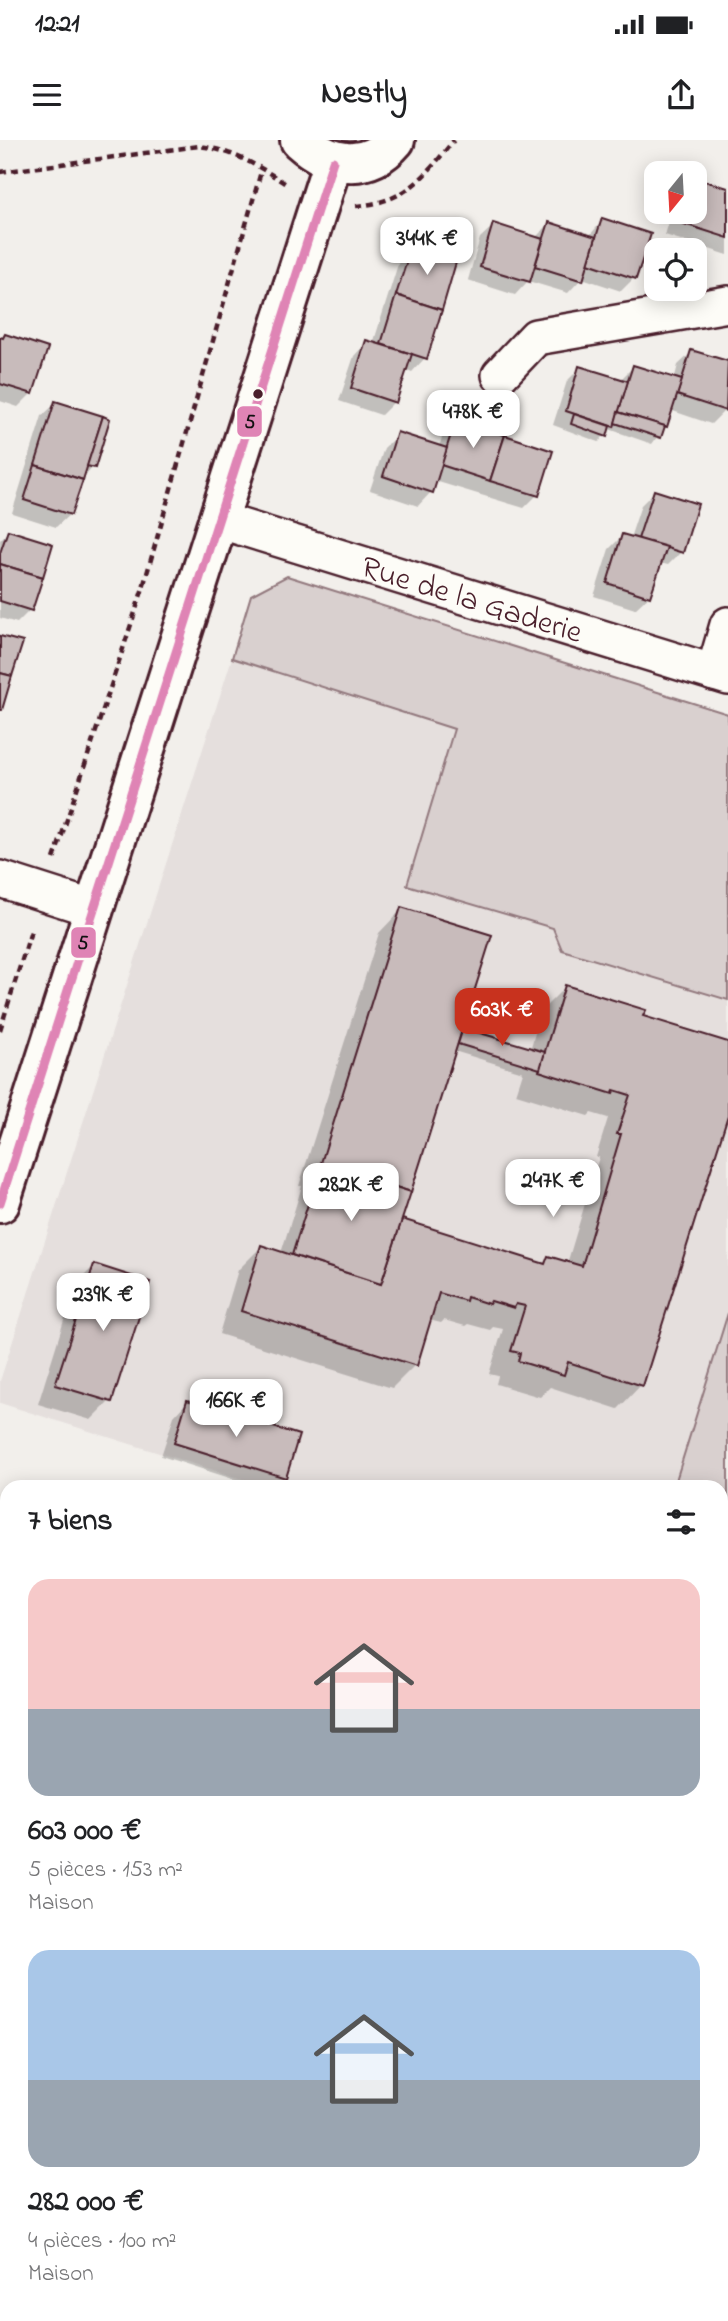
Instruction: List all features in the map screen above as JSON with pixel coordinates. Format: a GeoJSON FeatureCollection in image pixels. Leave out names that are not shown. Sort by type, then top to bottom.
{"type":"FeatureCollection","features":[{"type":"Feature","properties":{"kind":"street"},"geometry":{"type":"LineString","coordinates":[[300,140],[314,152],[333,161],[352,162],[372,158],[395,140]]}},
{"type":"Feature","properties":{"kind":"street"},"geometry":{"type":"LineString","coordinates":[[0,1203],[333,161]]}},
{"type":"Feature","properties":{"kind":"street"},"geometry":{"type":"LineString","coordinates":[[500,375],[536,337],[728,304]]}},
{"type":"Feature","properties":{"kind":"street","name":"Rue de la Gaderie"},"geometry":{"type":"LineString","coordinates":[[218,520],[721,675]]}},
{"type":"Feature","properties":{"kind":"street"},"geometry":{"type":"LineString","coordinates":[[721,675],[728,625]]}},
{"type":"Feature","properties":{"kind":"street"},"geometry":{"type":"LineString","coordinates":[[0,879],[94,909]]}},
{"type":"Feature","properties":{"kind":"path"},"geometry":{"type":"LineString","coordinates":[[0,172],[199,146],[216,148],[255,163],[304,195],[320,201],[338,206],[374,204],[404,194],[427,173],[454,140]]}},
{"type":"Feature","properties":{"kind":"path"},"geometry":{"type":"LineString","coordinates":[[0,1030],[142,591],[262,168]]}},
{"type":"Feature","properties":{"kind":"shaded area"},"geometry":{"type":"Polygon","coordinates":[[[287,576],[728,714],[728,1000],[562,950],[553,928],[407,885],[454,729],[232,658],[251,595],[287,576]]]}},
{"type":"Feature","properties":{"kind":"shaded area"},"geometry":{"type":"Polygon","coordinates":[[[232,658],[454,728],[407,885],[553,928],[562,950],[728,1000],[728,1313],[676,1480],[245,1480],[0,1403],[0,1381],[232,658]]]}},
{"type":"Feature","properties":{"kind":"shaded area"},"geometry":{"type":"Polygon","coordinates":[[[728,1313],[728,1480],[676,1480],[728,1313]]]}},
{"type":"Feature","properties":{"kind":"building"},"geometry":{"type":"Polygon","coordinates":[[[707,182],[728,188],[728,238],[684,224],[707,224],[707,182]]]}},
{"type":"Feature","properties":{"kind":"building"},"geometry":{"type":"Polygon","coordinates":[[[602,218],[651,234],[650,238],[644,238],[644,255],[636,279],[588,263],[602,218]]]}},
{"type":"Feature","properties":{"kind":"building"},"geometry":{"type":"Polygon","coordinates":[[[549,222],[596,237],[583,281],[535,266],[549,222]]]}},
{"type":"Feature","properties":{"kind":"building"},"geometry":{"type":"Polygon","coordinates":[[[493,223],[543,239],[530,282],[480,267],[493,223]]]}},
{"type":"Feature","properties":{"kind":"building"},"geometry":{"type":"Polygon","coordinates":[[[412,245],[457,259],[442,310],[396,295],[412,245]]]}},
{"type":"Feature","properties":{"kind":"building"},"geometry":{"type":"Polygon","coordinates":[[[396,295],[442,310],[427,359],[381,344],[396,295]]]}},
{"type":"Feature","properties":{"kind":"building"},"geometry":{"type":"Polygon","coordinates":[[[5,334],[48,348],[33,394],[0,384],[0,337],[3,338],[5,334]]]}},
{"type":"Feature","properties":{"kind":"building"},"geometry":{"type":"Polygon","coordinates":[[[366,340],[412,354],[396,403],[351,388],[366,340]]]}},
{"type":"Feature","properties":{"kind":"building"},"geometry":{"type":"Polygon","coordinates":[[[691,350],[728,361],[726,411],[677,395],[691,350]]]}},
{"type":"Feature","properties":{"kind":"building"},"geometry":{"type":"Polygon","coordinates":[[[633,365],[682,380],[667,427],[618,412],[633,365]]]}},
{"type":"Feature","properties":{"kind":"building"},"geometry":{"type":"Polygon","coordinates":[[[579,366],[628,381],[614,427],[566,411],[579,366]]]}},
{"type":"Feature","properties":{"kind":"building"},"geometry":{"type":"Polygon","coordinates":[[[55,401],[103,416],[83,480],[35,465],[55,401]]]}},
{"type":"Feature","properties":{"kind":"building"},"geometry":{"type":"Polygon","coordinates":[[[618,412],[665,426],[661,438],[615,423],[618,412]]]}},
{"type":"Feature","properties":{"kind":"building"},"geometry":{"type":"Polygon","coordinates":[[[574,414],[610,426],[607,437],[571,424],[574,414]]]}},
{"type":"Feature","properties":{"kind":"building"},"geometry":{"type":"Polygon","coordinates":[[[103,416],[110,419],[95,468],[87,466],[103,416]]]}},
{"type":"Feature","properties":{"kind":"building"},"geometry":{"type":"Polygon","coordinates":[[[456,419],[505,435],[490,481],[441,465],[456,419]]]}},
{"type":"Feature","properties":{"kind":"building"},"geometry":{"type":"Polygon","coordinates":[[[397,432],[447,448],[433,493],[383,476],[397,432]]]}},
{"type":"Feature","properties":{"kind":"building"},"geometry":{"type":"Polygon","coordinates":[[[505,435],[553,451],[539,496],[490,481],[505,435]]]}},
{"type":"Feature","properties":{"kind":"building"},"geometry":{"type":"Polygon","coordinates":[[[35,465],[83,480],[71,515],[24,500],[35,465]]]}},
{"type":"Feature","properties":{"kind":"building"},"geometry":{"type":"Polygon","coordinates":[[[654,490],[698,504],[683,553],[638,539],[654,490]]]}},
{"type":"Feature","properties":{"kind":"building"},"geometry":{"type":"Polygon","coordinates":[[[8,530],[53,544],[43,577],[0,564],[0,553],[8,530]]]}},
{"type":"Feature","properties":{"kind":"building"},"geometry":{"type":"Polygon","coordinates":[[[622,534],[667,547],[650,597],[607,583],[622,534]]]}},
{"type":"Feature","properties":{"kind":"building"},"geometry":{"type":"Polygon","coordinates":[[[0,564],[43,577],[32,611],[0,601],[0,564]]]}},
{"type":"Feature","properties":{"kind":"building"},"geometry":{"type":"Polygon","coordinates":[[[0,636],[23,642],[12,676],[0,673],[0,636]]]}},
{"type":"Feature","properties":{"kind":"building"},"geometry":{"type":"Polygon","coordinates":[[[0,673],[12,676],[2,710],[0,710],[0,673]]]}},
{"type":"Feature","properties":{"kind":"building"},"geometry":{"type":"Polygon","coordinates":[[[401,907],[492,935],[411,1192],[321,1163],[401,907]]]}},
{"type":"Feature","properties":{"kind":"building"},"geometry":{"type":"Polygon","coordinates":[[[565,985],[646,1010],[643,1016],[728,1042],[728,1115],[643,1386],[568,1362],[564,1375],[518,1361],[520,1353],[511,1351],[525,1306],[516,1304],[514,1308],[467,1297],[466,1301],[439,1293],[417,1366],[241,1311],[261,1245],[381,1284],[402,1219],[545,1264],[548,1256],[582,1266],[630,1095],[614,1090],[613,1094],[539,1071],[565,985]]]}},
{"type":"Feature","properties":{"kind":"building"},"geometry":{"type":"Polygon","coordinates":[[[463,1028],[545,1052],[540,1069],[458,1044],[463,1028]]]}},
{"type":"Feature","properties":{"kind":"building"},"geometry":{"type":"Polygon","coordinates":[[[321,1163],[411,1192],[381,1284],[292,1255],[321,1163]]]}},
{"type":"Feature","properties":{"kind":"building"},"geometry":{"type":"Polygon","coordinates":[[[94,1264],[150,1282],[112,1402],[55,1385],[94,1264]]]}},
{"type":"Feature","properties":{"kind":"building"},"geometry":{"type":"Polygon","coordinates":[[[187,1400],[299,1435],[286,1478],[174,1443],[187,1400]]]}},
{"type":"Feature","properties":{"kind":"transit line","name":"5"},"geometry":{"type":"LineString","coordinates":[[0,1203],[333,161]]}}]}
